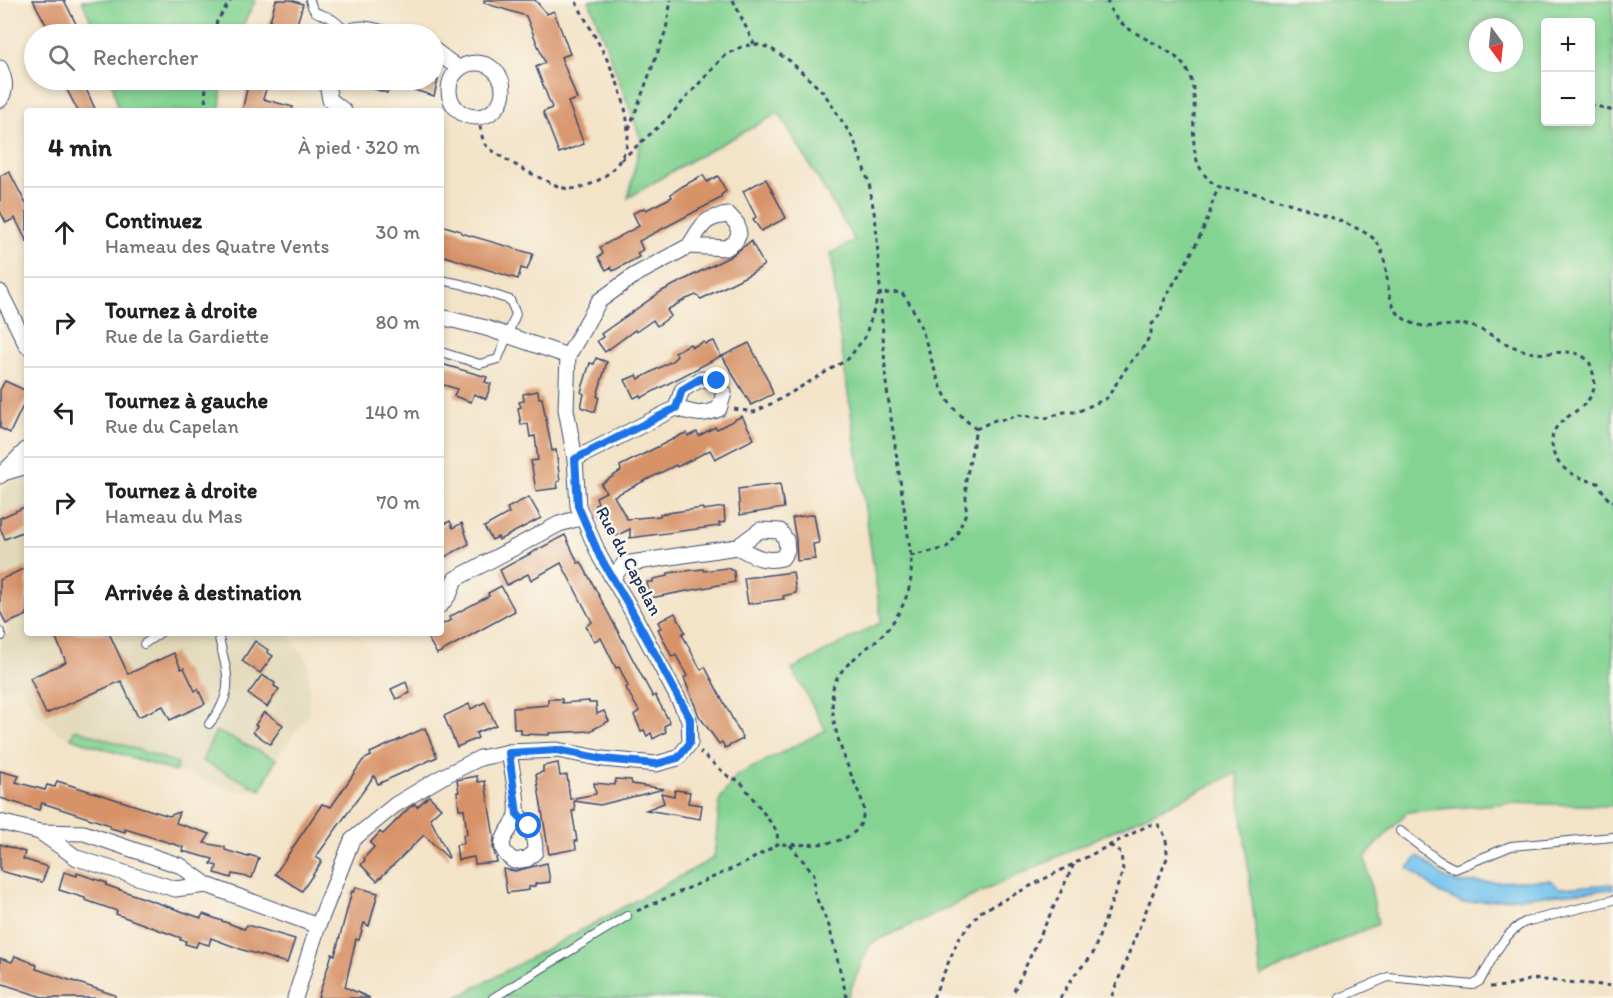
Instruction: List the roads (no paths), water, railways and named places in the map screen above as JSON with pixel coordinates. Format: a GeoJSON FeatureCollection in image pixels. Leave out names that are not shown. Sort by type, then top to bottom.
{"type":"FeatureCollection","features":[{"type":"Feature","properties":{"kind":"street"},"geometry":{"type":"LineString","coordinates":[[444,58],[458,68]]}},
{"type":"Feature","properties":{"kind":"street"},"geometry":{"type":"LineString","coordinates":[[473,62],[482,63],[491,66],[502,81],[504,91],[497,107],[490,114],[479,117],[468,116],[453,106],[448,86],[458,68],[473,62]]}},
{"type":"Feature","properties":{"kind":"street"},"geometry":{"type":"LineString","coordinates":[[0,68],[5,81],[0,100]]}},
{"type":"Feature","properties":{"kind":"street"},"geometry":{"type":"LineString","coordinates":[[328,90],[328,106]]}},
{"type":"Feature","properties":{"kind":"street","name":"Rue du Capelan"},"geometry":{"type":"LineString","coordinates":[[509,753],[557,750],[603,759],[656,764],[678,758],[690,743],[690,719],[600,557],[578,506],[575,459],[566,409],[568,356],[599,302],[635,276],[689,246]]}},
{"type":"Feature","properties":{"kind":"street"},"geometry":{"type":"LineString","coordinates":[[0,292],[24,340]]}},
{"type":"Feature","properties":{"kind":"street"},"geometry":{"type":"LineString","coordinates":[[444,318],[568,356]]}},
{"type":"Feature","properties":{"kind":"street"},"geometry":{"type":"LineString","coordinates":[[575,459],[676,408],[698,414],[707,414],[719,409],[724,393],[717,381],[700,379],[682,390],[676,408]]}},
{"type":"Feature","properties":{"kind":"street"},"geometry":{"type":"LineString","coordinates":[[2,474],[24,452]]}},
{"type":"Feature","properties":{"kind":"street"},"geometry":{"type":"LineString","coordinates":[[2,474],[24,467]]}},
{"type":"Feature","properties":{"kind":"street"},"geometry":{"type":"LineString","coordinates":[[444,601],[450,593],[448,577],[559,524],[583,517]]}},
{"type":"Feature","properties":{"kind":"street"},"geometry":{"type":"LineString","coordinates":[[612,578],[624,564],[737,547]]}},
{"type":"Feature","properties":{"kind":"street"},"geometry":{"type":"LineString","coordinates":[[295,998],[318,926],[352,840],[395,805],[440,778],[480,758],[509,753],[517,814]]}},
{"type":"Feature","properties":{"kind":"street"},"geometry":{"type":"LineString","coordinates":[[0,822],[40,832],[84,833],[181,866],[207,885],[318,926]]}},
{"type":"Feature","properties":{"kind":"street"},"geometry":{"type":"LineString","coordinates":[[40,832],[77,858],[175,889],[207,885]]}},
{"type":"Feature","properties":{"kind":"lane"},"geometry":{"type":"LineString","coordinates":[[310,0],[312,8],[318,15],[330,17],[337,24]]}},
{"type":"Feature","properties":{"kind":"lane"},"geometry":{"type":"LineString","coordinates":[[444,281],[510,300],[516,314],[498,359],[480,364],[444,353]]}},
{"type":"Feature","properties":{"kind":"lane"},"geometry":{"type":"LineString","coordinates":[[144,644],[156,636]]}},
{"type":"Feature","properties":{"kind":"lane"},"geometry":{"type":"LineString","coordinates":[[209,724],[222,707],[229,686],[219,636]]}},
{"type":"Feature","properties":{"kind":"lane"},"geometry":{"type":"LineString","coordinates":[[1400,831],[1438,860],[1455,869],[1517,844],[1613,837]]}},
{"type":"Feature","properties":{"kind":"lane"},"geometry":{"type":"LineString","coordinates":[[1340,998],[1388,977],[1473,984],[1480,981],[1506,936],[1519,925],[1613,900]]}},
{"type":"Feature","properties":{"kind":"lane"},"geometry":{"type":"LineString","coordinates":[[493,998],[627,916]]}},
{"type":"Feature","properties":{"kind":"water"},"geometry":{"type":"Polygon","coordinates":[[[1418,856],[1445,878],[1459,883],[1550,880],[1559,888],[1613,884],[1613,889],[1462,903],[1440,893],[1408,868],[1418,856]]]}}]}
